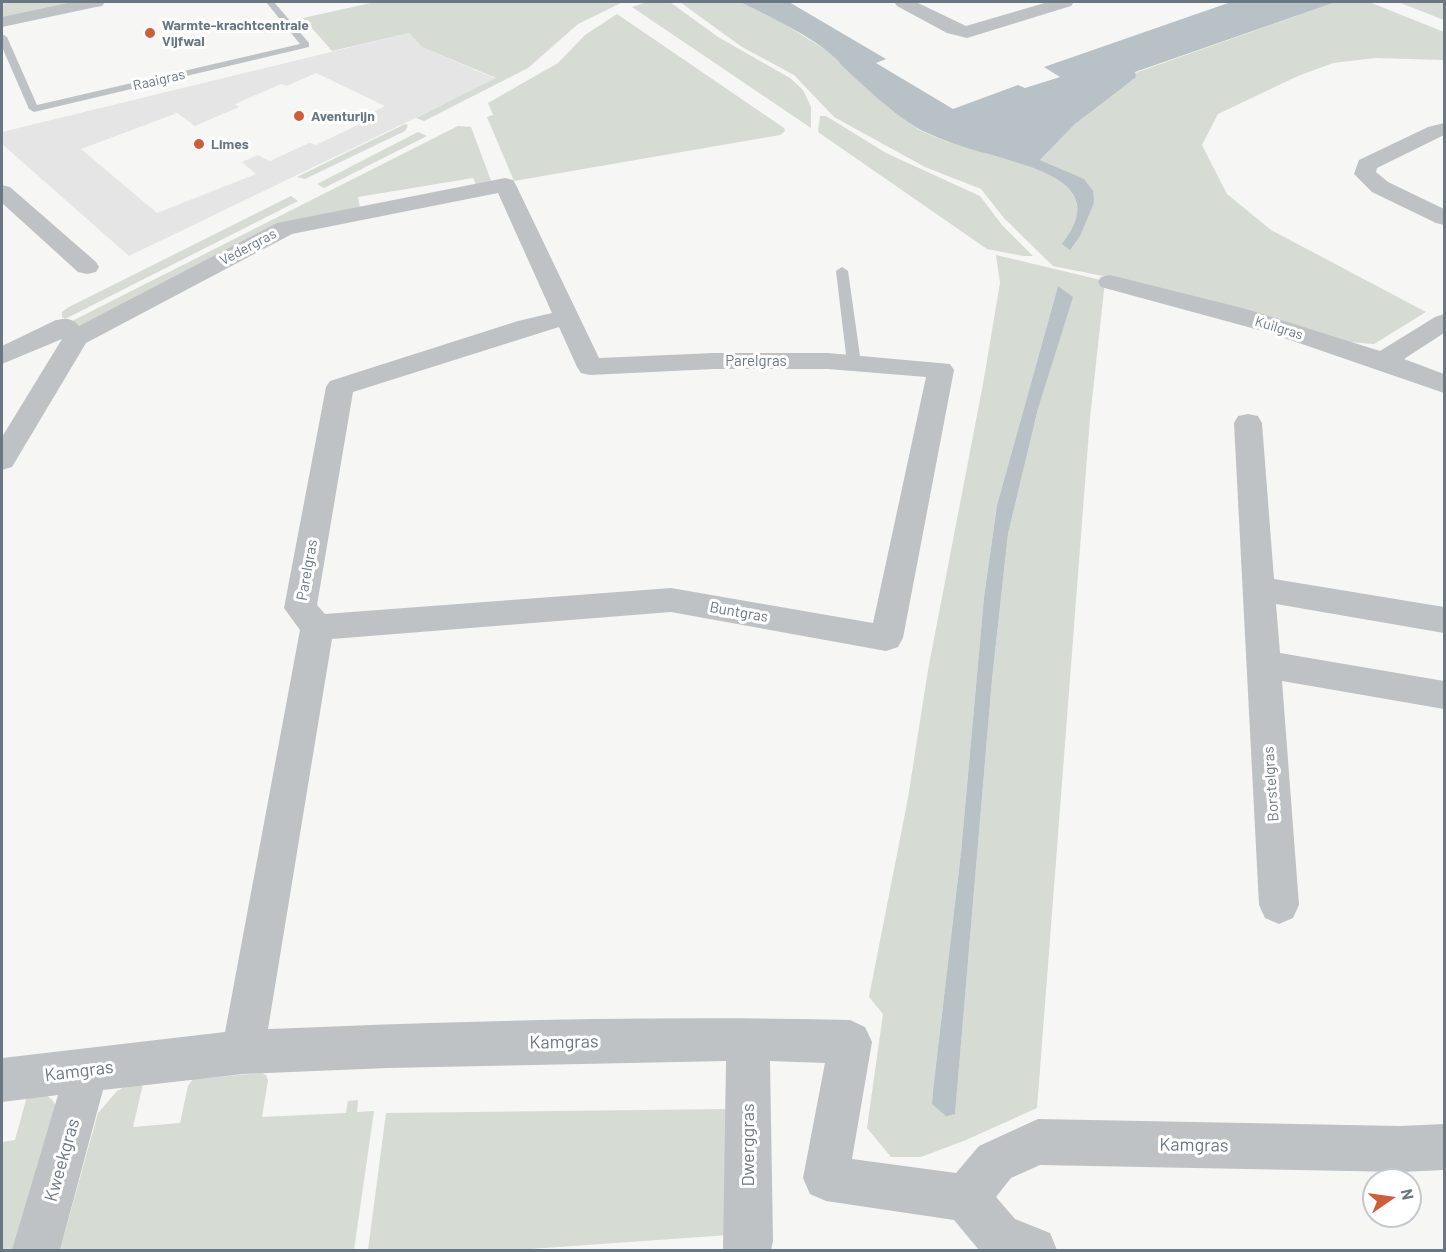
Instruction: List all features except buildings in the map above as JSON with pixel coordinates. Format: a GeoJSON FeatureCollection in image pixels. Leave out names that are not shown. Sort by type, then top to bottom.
{"type":"FeatureCollection","features":[{"type":"Feature","properties":{"kind":"street"},"geometry":{"type":"LineString","coordinates":[[2,22],[96,2]]}},
{"type":"Feature","properties":{"kind":"street"},"geometry":{"type":"LineString","coordinates":[[903,2],[954,29],[967,32],[1065,2]]}},
{"type":"Feature","properties":{"kind":"street"},"geometry":{"type":"LineString","coordinates":[[1444,129],[1436,130],[1367,165],[1365,174],[1380,187],[1444,218]]}},
{"type":"Feature","properties":{"kind":"street","name":"Parelgras"},"geometry":{"type":"LineString","coordinates":[[505,185],[590,367],[714,361],[855,363],[941,370]]}},
{"type":"Feature","properties":{"kind":"street","name":"Vedergras"},"geometry":{"type":"LineString","coordinates":[[76,338],[285,228],[505,185]]}},
{"type":"Feature","properties":{"kind":"street"},"geometry":{"type":"LineString","coordinates":[[2,192],[87,267]]}},
{"type":"Feature","properties":{"kind":"street","name":"Kuilgras"},"geometry":{"type":"LineString","coordinates":[[1110,282],[1186,300],[1385,360],[1444,384]]}},
{"type":"Feature","properties":{"kind":"street","name":"Parelgras"},"geometry":{"type":"LineString","coordinates":[[317,627],[300,608],[340,387],[527,327],[567,317]]}},
{"type":"Feature","properties":{"kind":"street"},"geometry":{"type":"LineString","coordinates":[[1385,360],[1444,322]]}},
{"type":"Feature","properties":{"kind":"street"},"geometry":{"type":"LineString","coordinates":[[2,356],[65,326],[76,338],[2,460]]}},
{"type":"Feature","properties":{"kind":"street","name":"Buntgras"},"geometry":{"type":"LineString","coordinates":[[317,627],[671,600],[886,638],[941,370]]}},
{"type":"Feature","properties":{"kind":"street","name":"Borstelgras"},"geometry":{"type":"LineString","coordinates":[[1248,423],[1279,904]]}},
{"type":"Feature","properties":{"kind":"street"},"geometry":{"type":"LineString","coordinates":[[1259,589],[1444,620]]}},
{"type":"Feature","properties":{"kind":"street"},"geometry":{"type":"LineString","coordinates":[[243,1052],[317,627]]}},
{"type":"Feature","properties":{"kind":"street"},"geometry":{"type":"LineString","coordinates":[[1263,664],[1444,695]]}},
{"type":"Feature","properties":{"kind":"street","name":"Kamgras"},"geometry":{"type":"LineString","coordinates":[[2,1080],[243,1052],[399,1045],[748,1039],[850,1042],[826,1178],[966,1198],[995,1162],[1038,1142],[1400,1149],[1444,1147]]}},
{"type":"Feature","properties":{"kind":"street","name":"Dwerggras"},"geometry":{"type":"LineString","coordinates":[[747,1251],[749,1241],[748,1039]]}},
{"type":"Feature","properties":{"kind":"street","name":"Kweekgras"},"geometry":{"type":"LineString","coordinates":[[36,1251],[87,1070]]}},
{"type":"Feature","properties":{"kind":"street"},"geometry":{"type":"LineString","coordinates":[[966,1198],[999,1237],[1034,1251]]}},
{"type":"Feature","properties":{"kind":"lane","name":"Raaigras"},"geometry":{"type":"LineString","coordinates":[[2,37],[34,109],[306,45],[270,2]]}},
{"type":"Feature","properties":{"kind":"lane"},"geometry":{"type":"LineString","coordinates":[[842,271],[855,363]]}},
{"type":"Feature","properties":{"kind":"shaded area"},"geometry":{"type":"Polygon","coordinates":[[[2,2],[77,2],[2,18],[2,2]]]}},
{"type":"Feature","properties":{"kind":"shaded area"},"geometry":{"type":"Polygon","coordinates":[[[375,2],[623,2],[578,24],[528,68],[424,121],[416,118],[496,78],[422,47],[409,33],[332,51],[303,18],[375,2]]]}},
{"type":"Feature","properties":{"kind":"shaded area"},"geometry":{"type":"Polygon","coordinates":[[[647,2],[670,2],[718,37],[790,78],[803,90],[811,107],[811,128],[632,7],[647,2]]]}},
{"type":"Feature","properties":{"kind":"shaded area"},"geometry":{"type":"Polygon","coordinates":[[[680,2],[740,2],[779,21],[836,56],[843,67],[898,115],[918,129],[961,146],[1027,164],[1058,179],[1068,187],[1077,207],[1077,218],[1063,244],[1089,213],[1094,203],[1063,170],[1040,160],[1075,124],[1135,73],[1336,2],[1369,2],[1444,32],[1444,60],[1375,58],[1333,63],[1298,76],[1218,114],[1202,145],[1227,194],[1271,230],[1426,312],[1374,344],[1336,341],[1108,277],[1053,266],[1004,218],[981,189],[925,167],[834,117],[794,75],[742,47],[680,2]]]}},
{"type":"Feature","properties":{"kind":"shaded area"},"geometry":{"type":"Polygon","coordinates":[[[740,2],[789,2],[886,59],[876,63],[953,109],[1018,85],[1025,88],[1060,77],[1044,67],[1231,2],[1336,2],[1135,72],[1136,77],[1075,124],[1040,160],[1084,179],[1093,191],[1094,203],[1080,236],[1070,250],[1062,244],[1075,223],[1077,206],[1072,192],[1060,181],[1025,165],[963,147],[923,131],[882,102],[824,48],[796,30],[740,2]]]}},
{"type":"Feature","properties":{"kind":"shaded area"},"geometry":{"type":"Polygon","coordinates":[[[1398,2],[1444,2],[1444,20],[1398,2]]]}},
{"type":"Feature","properties":{"kind":"shaded area"},"geometry":{"type":"Polygon","coordinates":[[[617,14],[784,128],[785,131],[780,135],[514,181],[487,117],[493,115],[488,103],[558,63],[585,35],[617,14]]]}},
{"type":"Feature","properties":{"kind":"shaded area"},"geometry":{"type":"Polygon","coordinates":[[[409,33],[422,47],[496,79],[129,256],[2,144],[2,132],[409,33]],[[316,73],[287,86],[281,84],[235,104],[239,107],[195,126],[177,113],[81,149],[157,213],[256,174],[242,162],[258,155],[270,161],[309,143],[316,145],[362,123],[357,120],[385,106],[316,73]]]}},
{"type":"Feature","properties":{"kind":"shaded area"},"geometry":{"type":"Polygon","coordinates":[[[820,116],[826,116],[886,153],[980,196],[1002,225],[1033,256],[987,249],[818,132],[820,116]]]}},
{"type":"Feature","properties":{"kind":"shaded area"},"geometry":{"type":"Polygon","coordinates":[[[405,124],[408,125],[405,131],[305,179],[297,177],[405,124]]]}},
{"type":"Feature","properties":{"kind":"shaded area"},"geometry":{"type":"Polygon","coordinates":[[[458,126],[471,127],[493,186],[477,187],[473,178],[358,197],[360,208],[286,222],[82,325],[75,326],[70,322],[458,126]]]}},
{"type":"Feature","properties":{"kind":"shaded area"},"geometry":{"type":"Polygon","coordinates":[[[418,132],[427,136],[324,188],[317,184],[418,132]]]}},
{"type":"Feature","properties":{"kind":"shaded area"},"geometry":{"type":"Polygon","coordinates":[[[291,196],[298,201],[65,319],[62,317],[62,312],[69,307],[291,196]]]}},
{"type":"Feature","properties":{"kind":"shaded area"},"geometry":{"type":"Polygon","coordinates":[[[996,255],[1105,281],[1090,418],[1037,1108],[966,1140],[921,1157],[891,1157],[867,1128],[883,1014],[869,997],[908,798],[928,670],[1000,283],[996,255]],[[1058,286],[997,505],[984,597],[961,852],[932,1104],[955,1113],[992,680],[1008,534],[1038,409],[1072,297],[1058,286]]]}},
{"type":"Feature","properties":{"kind":"shaded area"},"geometry":{"type":"Polygon","coordinates":[[[1058,286],[1073,297],[1038,409],[1008,534],[992,680],[955,1114],[946,1116],[932,1104],[933,1090],[961,852],[984,597],[997,505],[1058,286]]]}},
{"type":"Feature","properties":{"kind":"shaded area"},"geometry":{"type":"Polygon","coordinates":[[[262,1073],[268,1080],[262,1117],[346,1113],[348,1101],[358,1100],[357,1112],[374,1111],[354,1250],[60,1250],[98,1113],[117,1091],[130,1084],[143,1084],[133,1127],[180,1123],[188,1086],[193,1079],[262,1073]]]}},
{"type":"Feature","properties":{"kind":"shaded area"},"geometry":{"type":"Polygon","coordinates":[[[41,1093],[54,1103],[57,1119],[19,1250],[2,1250],[2,1142],[15,1140],[27,1096],[41,1093]]]}},
{"type":"Feature","properties":{"kind":"shaded area"},"geometry":{"type":"Polygon","coordinates":[[[731,1109],[729,1235],[516,1250],[368,1250],[386,1113],[731,1109]]]}},
{"type":"Feature","properties":{"kind":"place","name":"Warmte-krachtcentrale Vijfwal"},"geometry":{"type":"Point","coordinates":[150,33]}},
{"type":"Feature","properties":{"kind":"place","name":"Aventurijn"},"geometry":{"type":"Point","coordinates":[299,116]}},
{"type":"Feature","properties":{"kind":"place","name":"Limes"},"geometry":{"type":"Point","coordinates":[199,144]}}]}
